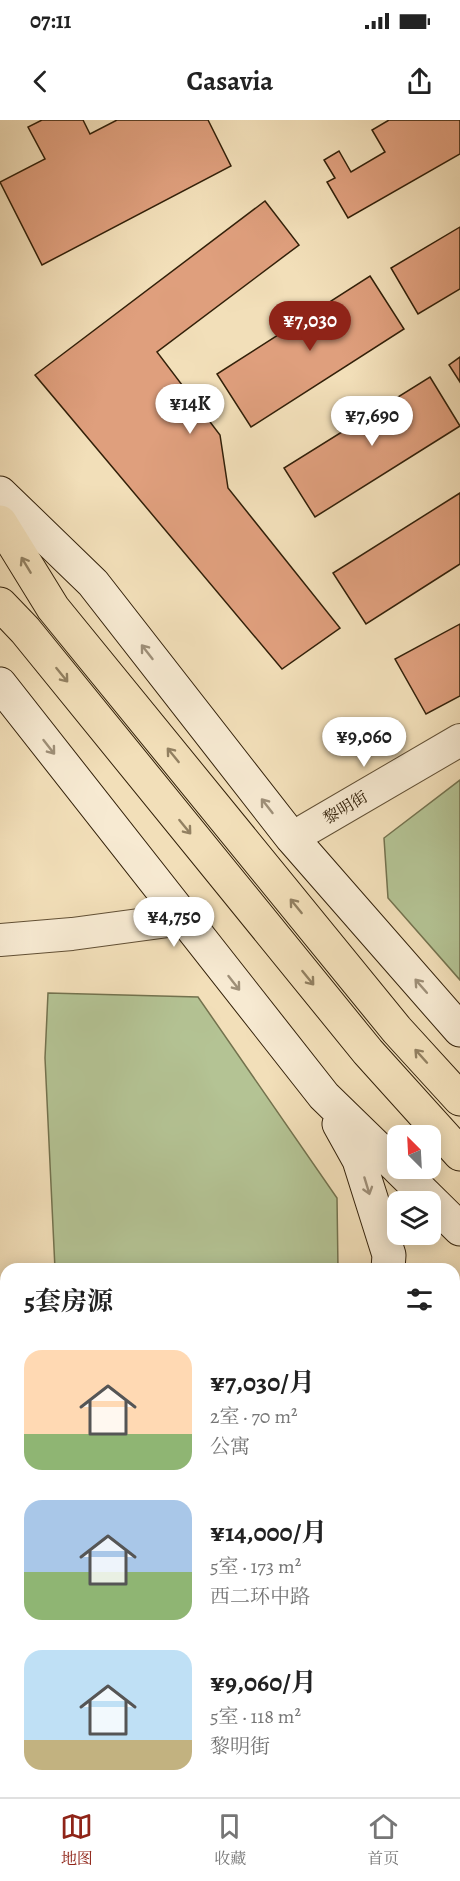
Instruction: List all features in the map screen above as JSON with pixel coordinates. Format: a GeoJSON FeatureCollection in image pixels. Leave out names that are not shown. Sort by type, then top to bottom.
{"type":"FeatureCollection","features":[{"type":"Feature","properties":{"kind":"main road"},"geometry":{"type":"LineString","coordinates":[[0,493],[93,583],[292,838],[460,1030]]}},
{"type":"Feature","properties":{"kind":"main road"},"geometry":{"type":"LineString","coordinates":[[0,522],[53,608],[397,1030],[460,1099]]}},
{"type":"Feature","properties":{"kind":"main road"},"geometry":{"type":"LineString","coordinates":[[0,604],[25,630],[368,1052],[460,1154]]}},
{"type":"Feature","properties":{"kind":"main road"},"geometry":{"type":"LineString","coordinates":[[0,684],[324,1096],[387,1157]]}},
{"type":"Feature","properties":{"kind":"main road"},"geometry":{"type":"LineString","coordinates":[[324,1096],[359,1160],[389,1256],[388,1263]]}},
{"type":"Feature","properties":{"kind":"main road"},"geometry":{"type":"LineString","coordinates":[[409,1179],[460,1229]]}},
{"type":"Feature","properties":{"kind":"street","name":"黎明街"},"geometry":{"type":"LineString","coordinates":[[292,838],[460,740]]}},
{"type":"Feature","properties":{"kind":"street"},"geometry":{"type":"LineString","coordinates":[[0,940],[72,934],[183,919]]}},
{"type":"Feature","properties":{"kind":"green space"},"geometry":{"type":"Polygon","coordinates":[[[460,780],[460,980],[388,898],[384,838],[460,780]]]}},
{"type":"Feature","properties":{"kind":"green space"},"geometry":{"type":"Polygon","coordinates":[[[48,993],[198,997],[337,1198],[338,1263],[55,1263],[45,1058],[48,993]]]}},
{"type":"Feature","properties":{"kind":"building"},"geometry":{"type":"Polygon","coordinates":[[[42,120],[83,120],[90,134],[117,120],[208,120],[231,166],[42,265],[0,182],[45,159],[28,127],[42,120]]]}},
{"type":"Feature","properties":{"kind":"building"},"geometry":{"type":"Polygon","coordinates":[[[389,120],[460,120],[460,154],[348,218],[327,182],[335,178],[324,160],[339,151],[351,172],[385,152],[372,130],[389,120]]]}},
{"type":"Feature","properties":{"kind":"building"},"geometry":{"type":"Polygon","coordinates":[[[265,201],[299,245],[157,352],[220,435],[228,488],[340,628],[282,669],[35,375],[265,201]]]}},
{"type":"Feature","properties":{"kind":"building"},"geometry":{"type":"Polygon","coordinates":[[[460,227],[460,289],[418,314],[391,268],[460,227]]]}},
{"type":"Feature","properties":{"kind":"building"},"geometry":{"type":"Polygon","coordinates":[[[370,276],[404,329],[251,427],[217,374],[370,276]]]}},
{"type":"Feature","properties":{"kind":"building"},"geometry":{"type":"Polygon","coordinates":[[[460,357],[460,382],[449,365],[460,357]]]}},
{"type":"Feature","properties":{"kind":"building"},"geometry":{"type":"Polygon","coordinates":[[[430,377],[460,426],[315,517],[284,468],[430,377]]]}},
{"type":"Feature","properties":{"kind":"building"},"geometry":{"type":"Polygon","coordinates":[[[460,493],[460,564],[366,624],[333,573],[460,493]]]}},
{"type":"Feature","properties":{"kind":"building"},"geometry":{"type":"Polygon","coordinates":[[[460,624],[460,696],[426,714],[395,659],[460,624]]]}}]}
